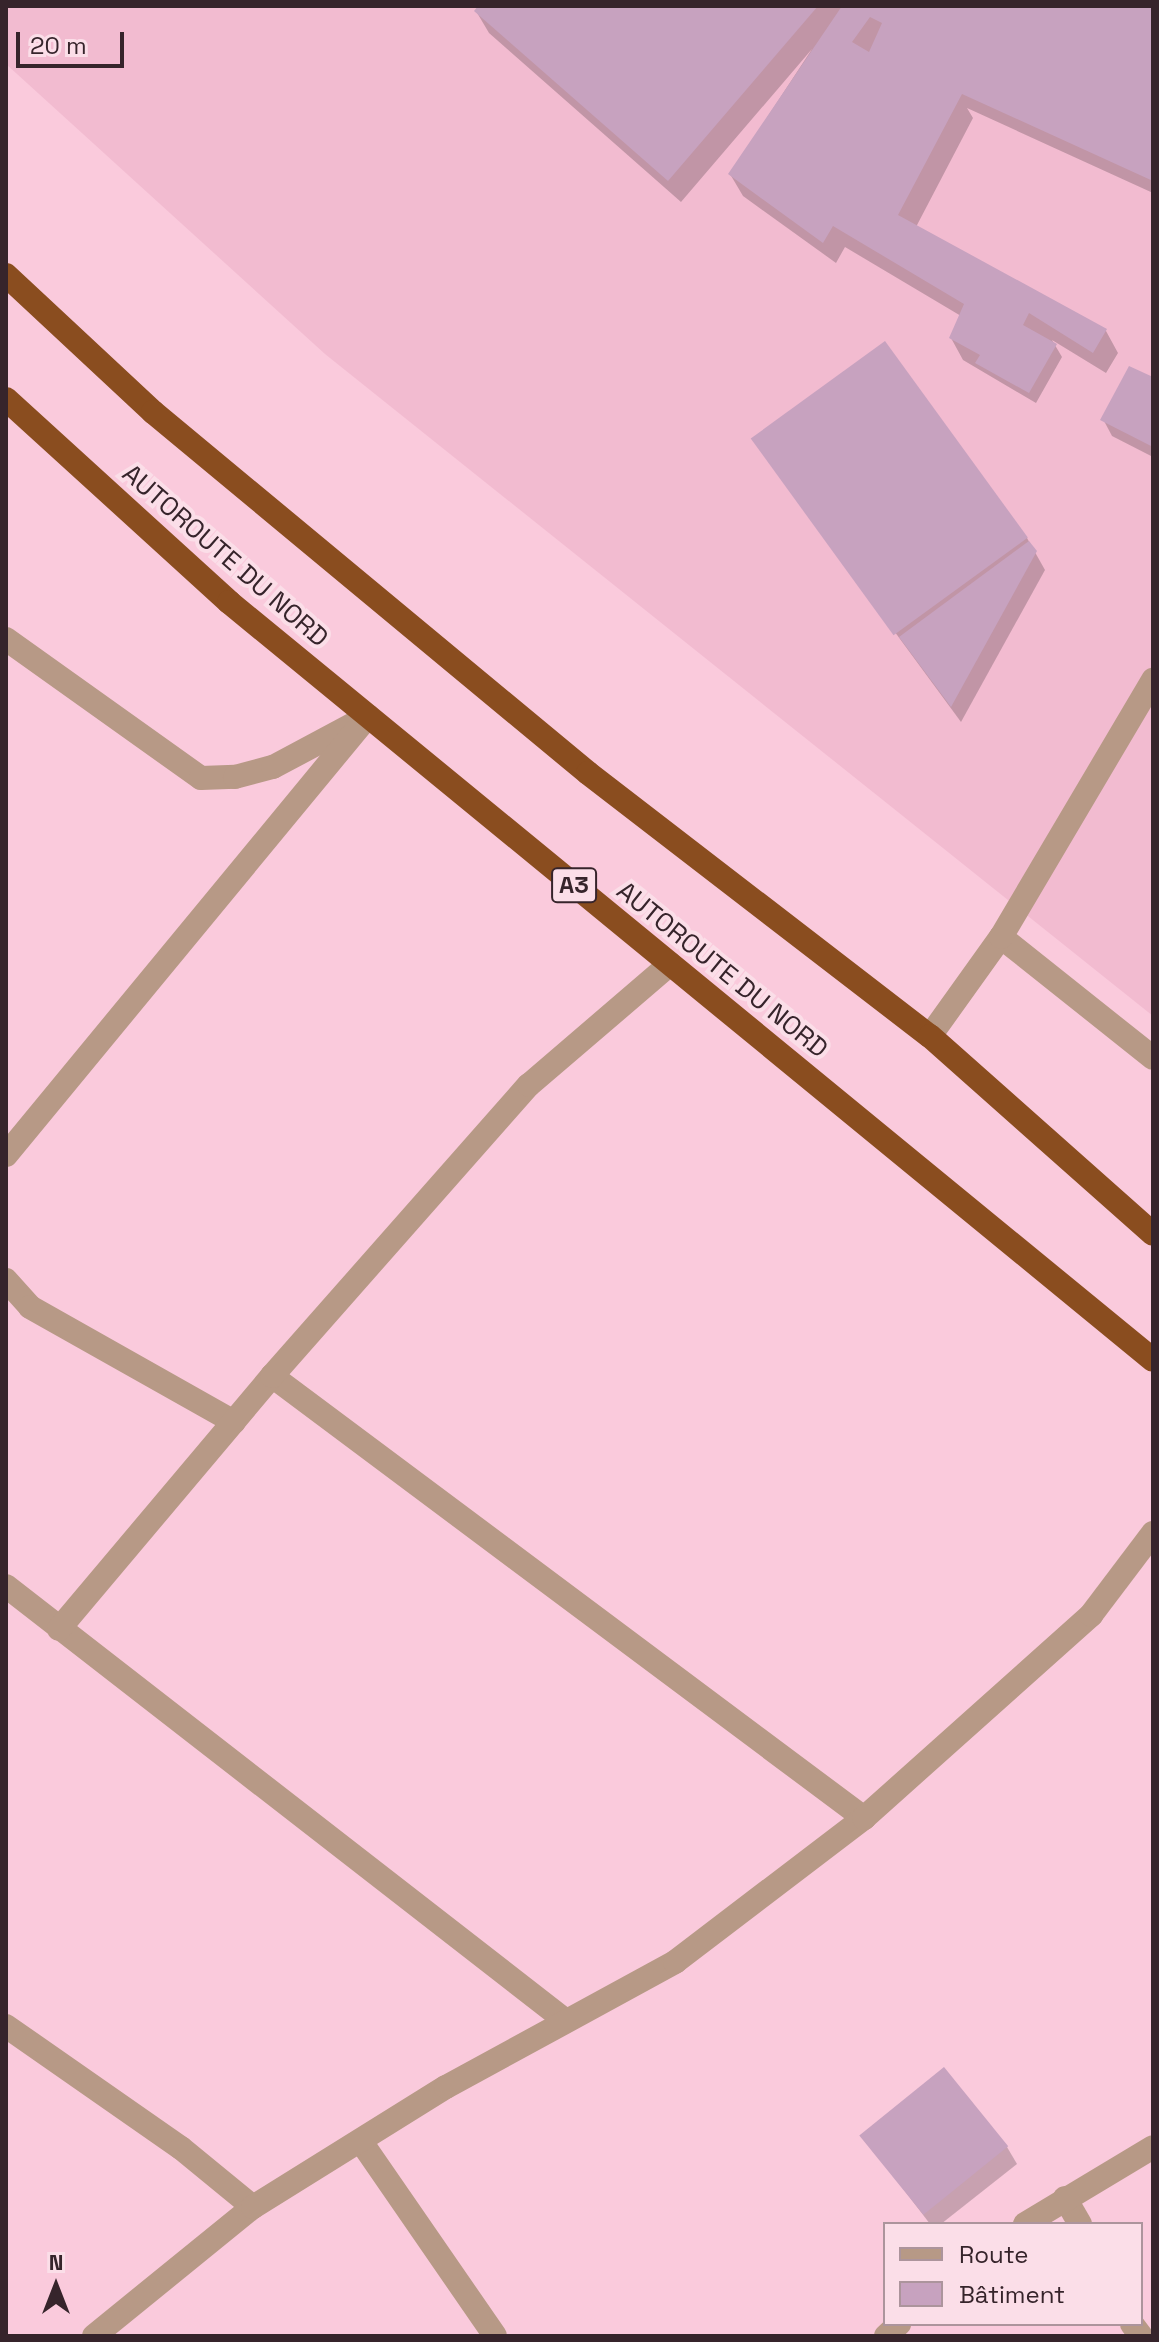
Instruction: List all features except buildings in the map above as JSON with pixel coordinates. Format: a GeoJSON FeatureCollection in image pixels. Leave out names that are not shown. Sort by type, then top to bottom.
{"type":"FeatureCollection","features":[{"type":"Feature","properties":{"kind":"highway"},"geometry":{"type":"LineString","coordinates":[[6,275],[153,412],[588,773],[930,1036],[1153,1234]]}},
{"type":"Feature","properties":{"kind":"highway","name":"AUTOROUTE DU NORD"},"geometry":{"type":"LineString","coordinates":[[6,399],[229,602],[1153,1360]]}},
{"type":"Feature","properties":{"kind":"street"},"geometry":{"type":"LineString","coordinates":[[6,639],[201,778],[235,777],[273,767],[368,716]]}},
{"type":"Feature","properties":{"kind":"street"},"geometry":{"type":"LineString","coordinates":[[930,1036],[1001,937],[1153,680]]}},
{"type":"Feature","properties":{"kind":"street"},"geometry":{"type":"LineString","coordinates":[[6,1155],[368,716]]}},
{"type":"Feature","properties":{"kind":"street"},"geometry":{"type":"LineString","coordinates":[[1001,937],[1153,1058]]}},
{"type":"Feature","properties":{"kind":"street"},"geometry":{"type":"LineString","coordinates":[[59,1629],[272,1376],[529,1085],[670,964]]}},
{"type":"Feature","properties":{"kind":"street"},"geometry":{"type":"LineString","coordinates":[[6,1280],[30,1307],[234,1422]]}},
{"type":"Feature","properties":{"kind":"street"},"geometry":{"type":"LineString","coordinates":[[272,1376],[864,1818]]}},
{"type":"Feature","properties":{"kind":"street"},"geometry":{"type":"LineString","coordinates":[[94,2336],[253,2207],[362,2143],[446,2087],[675,1962],[864,1818],[1091,1615],[1153,1533]]}},
{"type":"Feature","properties":{"kind":"street"},"geometry":{"type":"LineString","coordinates":[[6,1586],[566,2021]]}},
{"type":"Feature","properties":{"kind":"street"},"geometry":{"type":"LineString","coordinates":[[6,2026],[181,2148],[253,2207]]}},
{"type":"Feature","properties":{"kind":"street"},"geometry":{"type":"LineString","coordinates":[[362,2143],[495,2336]]}},
{"type":"Feature","properties":{"kind":"street"},"geometry":{"type":"LineString","coordinates":[[1028,2222],[1153,2147]]}},
{"type":"Feature","properties":{"kind":"street"},"geometry":{"type":"LineString","coordinates":[[1065,2198],[1079,2222]]}},
{"type":"Feature","properties":{"kind":"shaded area"},"geometry":{"type":"Polygon","coordinates":[[[6,6],[1153,6],[1153,1016],[325,354],[6,64],[6,6]]]}}]}
